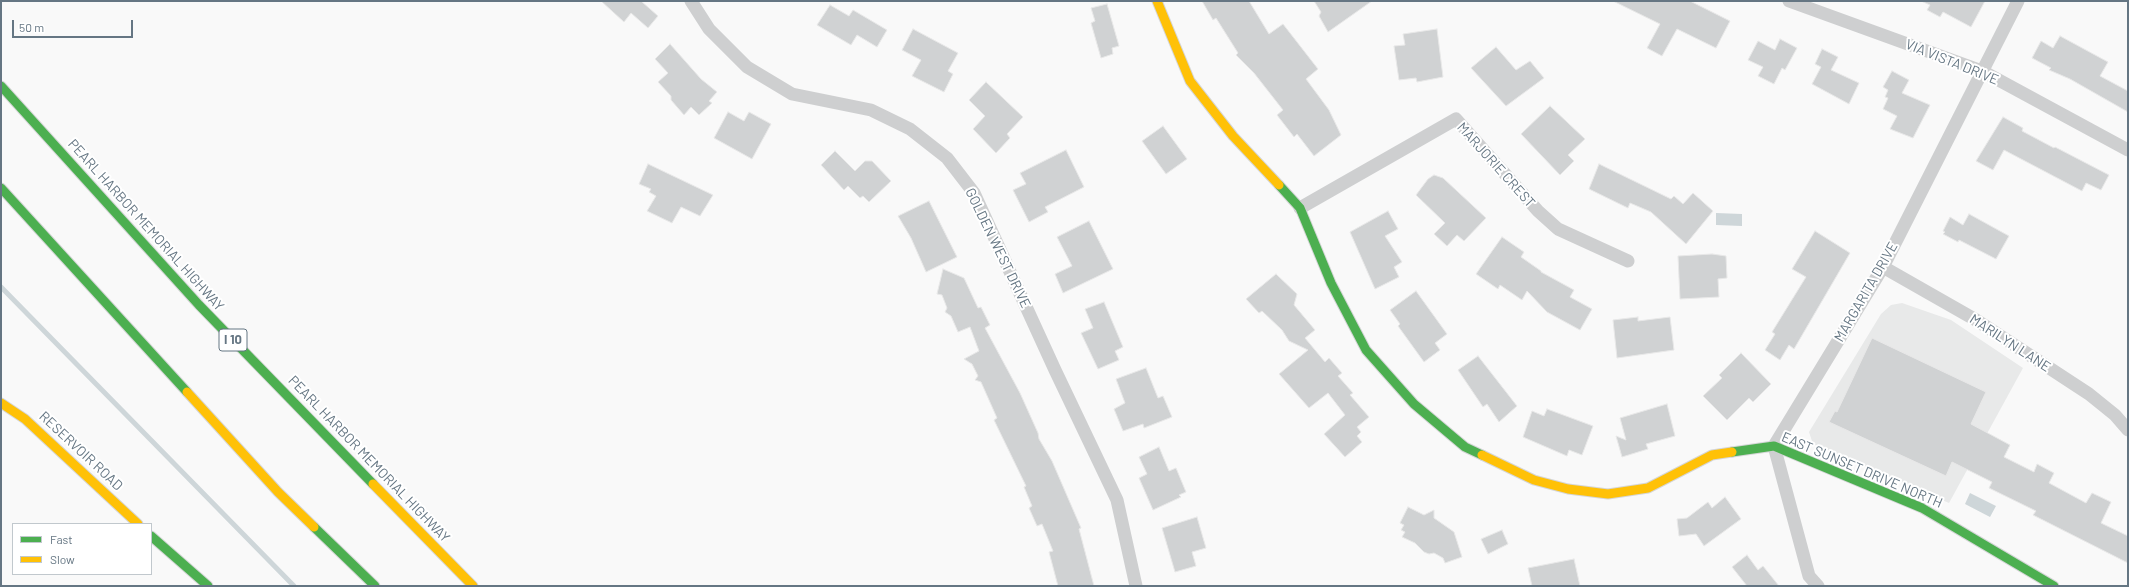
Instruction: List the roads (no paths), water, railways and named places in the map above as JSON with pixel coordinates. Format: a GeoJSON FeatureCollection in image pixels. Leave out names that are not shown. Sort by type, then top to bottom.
{"type":"FeatureCollection","features":[{"type":"Feature","properties":{"kind":"main road","name":"EAST SUNSET DRIVE NORTH"},"geometry":{"type":"LineString","coordinates":[[1157,1],[1159,10],[1190,81],[1233,136],[1300,208],[1331,283],[1366,350],[1414,404],[1465,447],[1534,480],[1568,489],[1608,494],[1648,488],[1712,455],[1774,446],[1922,508],[2054,586]]}},
{"type":"Feature","properties":{"kind":"main road","name":"PEARL HARBOR MEMORIAL HIGHWAY"},"geometry":{"type":"LineString","coordinates":[[1,86],[198,305],[473,586]]}},
{"type":"Feature","properties":{"kind":"main road"},"geometry":{"type":"LineString","coordinates":[[1,188],[278,492],[375,586]]}},
{"type":"Feature","properties":{"kind":"main road","name":"RESERVOIR ROAD"},"geometry":{"type":"LineString","coordinates":[[1,403],[25,419],[137,523]]}},
{"type":"Feature","properties":{"kind":"main road"},"geometry":{"type":"LineString","coordinates":[[152,537],[208,586]]}},
{"type":"Feature","properties":{"kind":"street","name":"GOLDEN WEST DRIVE"},"geometry":{"type":"LineString","coordinates":[[691,1],[709,29],[747,67],[792,94],[871,110],[910,129],[947,158],[974,193],[1055,370],[1117,500],[1136,586]]}},
{"type":"Feature","properties":{"kind":"street","name":"VIA VISTA DRIVE"},"geometry":{"type":"LineString","coordinates":[[1789,1],[1982,71],[2128,150]]}},
{"type":"Feature","properties":{"kind":"street","name":"MARGARITA DRIVE"},"geometry":{"type":"LineString","coordinates":[[1774,446],[1883,267],[2018,1]]}},
{"type":"Feature","properties":{"kind":"street","name":"MARJORIE CREST"},"geometry":{"type":"LineString","coordinates":[[1300,208],[1456,119],[1538,211],[1558,229],[1628,261]]}},
{"type":"Feature","properties":{"kind":"street","name":"MARILYN LANE"},"geometry":{"type":"LineString","coordinates":[[1883,267],[1976,320],[2089,394],[2115,415],[2128,430]]}},
{"type":"Feature","properties":{"kind":"street"},"geometry":{"type":"LineString","coordinates":[[1774,446],[1809,576],[1818,586]]}},
{"type":"Feature","properties":{"kind":"waterway"},"geometry":{"type":"LineString","coordinates":[[1,287],[294,586]]}}]}
